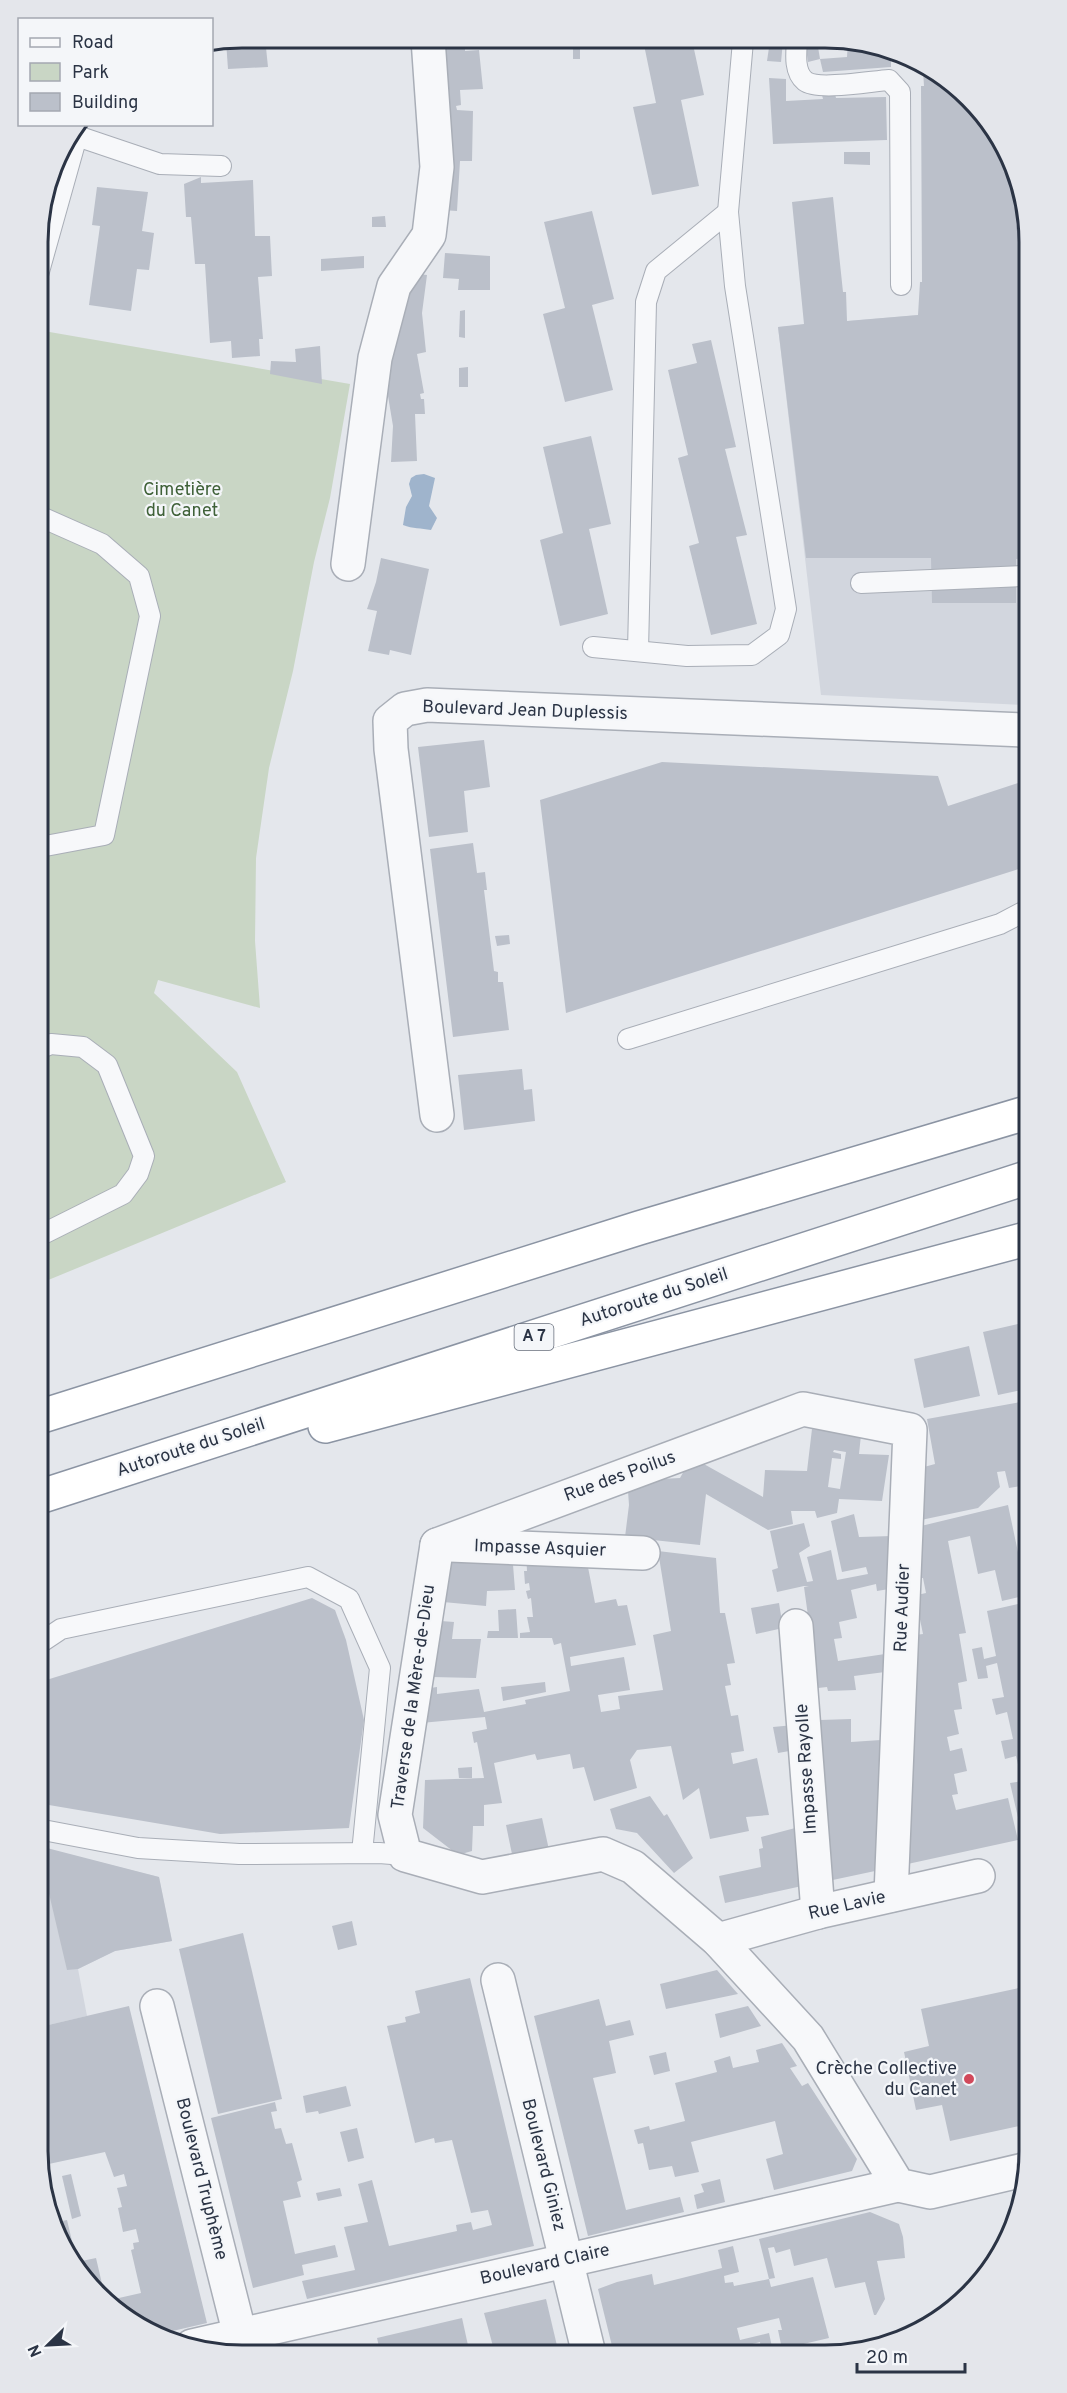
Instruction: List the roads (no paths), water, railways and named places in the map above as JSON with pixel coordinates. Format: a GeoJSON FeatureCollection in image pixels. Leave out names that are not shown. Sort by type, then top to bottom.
{"type":"FeatureCollection","features":[{"type":"Feature","properties":{"kind":"highway"},"geometry":{"type":"LineString","coordinates":[[639,1228],[1019,1091]]}},
{"type":"Feature","properties":{"kind":"highway"},"geometry":{"type":"LineString","coordinates":[[48,1414],[639,1228],[1019,1115]]}},
{"type":"Feature","properties":{"kind":"highway","name":"Autoroute du Soleil"},"geometry":{"type":"LineString","coordinates":[[48,1494],[1019,1180]]}},
{"type":"Feature","properties":{"kind":"highway","name":"A 7"},"geometry":{"type":"LineString","coordinates":[[48,1500],[1019,1241]]}},
{"type":"Feature","properties":{"kind":"street"},"geometry":{"type":"LineString","coordinates":[[348,564],[375,358],[394,286],[429,235],[437,167],[429,48]]}},
{"type":"Feature","properties":{"kind":"street","name":"Boulevard Jean Duplessis"},"geometry":{"type":"LineString","coordinates":[[437,1115],[391,749],[390,721],[405,709],[427,705],[1019,730]]}},
{"type":"Feature","properties":{"kind":"street","name":"Rue des Poilus"},"geometry":{"type":"LineString","coordinates":[[436,1545],[802,1408]]}},
{"type":"Feature","properties":{"kind":"street","name":"Rue Audier"},"geometry":{"type":"LineString","coordinates":[[802,1408],[910,1430],[891,1895]]}},
{"type":"Feature","properties":{"kind":"street","name":"Impasse Asquier"},"geometry":{"type":"LineString","coordinates":[[436,1545],[643,1553]]}},
{"type":"Feature","properties":{"kind":"street","name":"Traverse de la Mère-de-Dieu"},"geometry":{"type":"LineString","coordinates":[[405,1855],[395,1815],[436,1545]]}},
{"type":"Feature","properties":{"kind":"street","name":"Impasse Rayolle"},"geometry":{"type":"LineString","coordinates":[[796,1626],[818,1912]]}},
{"type":"Feature","properties":{"kind":"street"},"geometry":{"type":"LineString","coordinates":[[405,1855],[482,1877],[603,1854],[633,1867],[718,1940],[808,2038],[898,2185],[930,2192],[1018,2171]]}},
{"type":"Feature","properties":{"kind":"street","name":"Rue Lavie"},"geometry":{"type":"LineString","coordinates":[[718,1940],[818,1912],[978,1876]]}},
{"type":"Feature","properties":{"kind":"street","name":"Boulevard Giniez"},"geometry":{"type":"LineString","coordinates":[[498,1980],[587,2345]]}},
{"type":"Feature","properties":{"kind":"street","name":"Boulevard Truphème"},"geometry":{"type":"LineString","coordinates":[[157,2006],[242,2343]]}},
{"type":"Feature","properties":{"kind":"street","name":"Boulevard Claire"},"geometry":{"type":"LineString","coordinates":[[223,2344],[242,2343],[567,2260],[898,2185]]}},
{"type":"Feature","properties":{"kind":"lane"},"geometry":{"type":"LineString","coordinates":[[592,647],[687,656],[752,655],[779,635],[786,609],[735,286],[728,212],[742,48]]}},
{"type":"Feature","properties":{"kind":"lane"},"geometry":{"type":"LineString","coordinates":[[796,48],[795,58],[799,72],[806,82],[821,85],[889,80],[900,92],[901,285]]}},
{"type":"Feature","properties":{"kind":"lane"},"geometry":{"type":"LineString","coordinates":[[81,134],[160,164],[221,165]]}},
{"type":"Feature","properties":{"kind":"lane"},"geometry":{"type":"LineString","coordinates":[[48,238],[73,148]]}},
{"type":"Feature","properties":{"kind":"lane"},"geometry":{"type":"LineString","coordinates":[[638,651],[646,302],[657,272],[728,212]]}},
{"type":"Feature","properties":{"kind":"lane"},"geometry":{"type":"LineString","coordinates":[[48,520],[102,544],[140,576],[150,616],[104,835],[48,846]]}},
{"type":"Feature","properties":{"kind":"lane"},"geometry":{"type":"LineString","coordinates":[[861,583],[1019,576]]}},
{"type":"Feature","properties":{"kind":"lane"},"geometry":{"type":"LineString","coordinates":[[628,1038],[1000,924],[1019,915]]}},
{"type":"Feature","properties":{"kind":"lane"},"geometry":{"type":"LineString","coordinates":[[48,1045],[83,1047],[107,1065],[144,1156],[138,1174],[123,1194],[48,1232]]}},
{"type":"Feature","properties":{"kind":"lane"},"geometry":{"type":"LineString","coordinates":[[48,1638],[61,1629],[308,1577],[349,1599],[380,1668],[362,1853]]}},
{"type":"Feature","properties":{"kind":"lane"},"geometry":{"type":"LineString","coordinates":[[48,1831],[138,1848],[239,1854],[405,1855]]}},
{"type":"Feature","properties":{"kind":"water"},"geometry":{"type":"Polygon","coordinates":[[[424,474],[435,478],[429,506],[437,518],[431,530],[403,525],[406,507],[412,496],[409,484],[411,478],[424,474]]]}},
{"type":"Feature","properties":{"kind":"place","name":"Crèche Collective du Canet"},"geometry":{"type":"Point","coordinates":[969,2079]}},
{"type":"Feature","properties":{"kind":"park label","name":"Cimetière du Canet"},"geometry":{"type":"Point","coordinates":[182,500]}}]}
